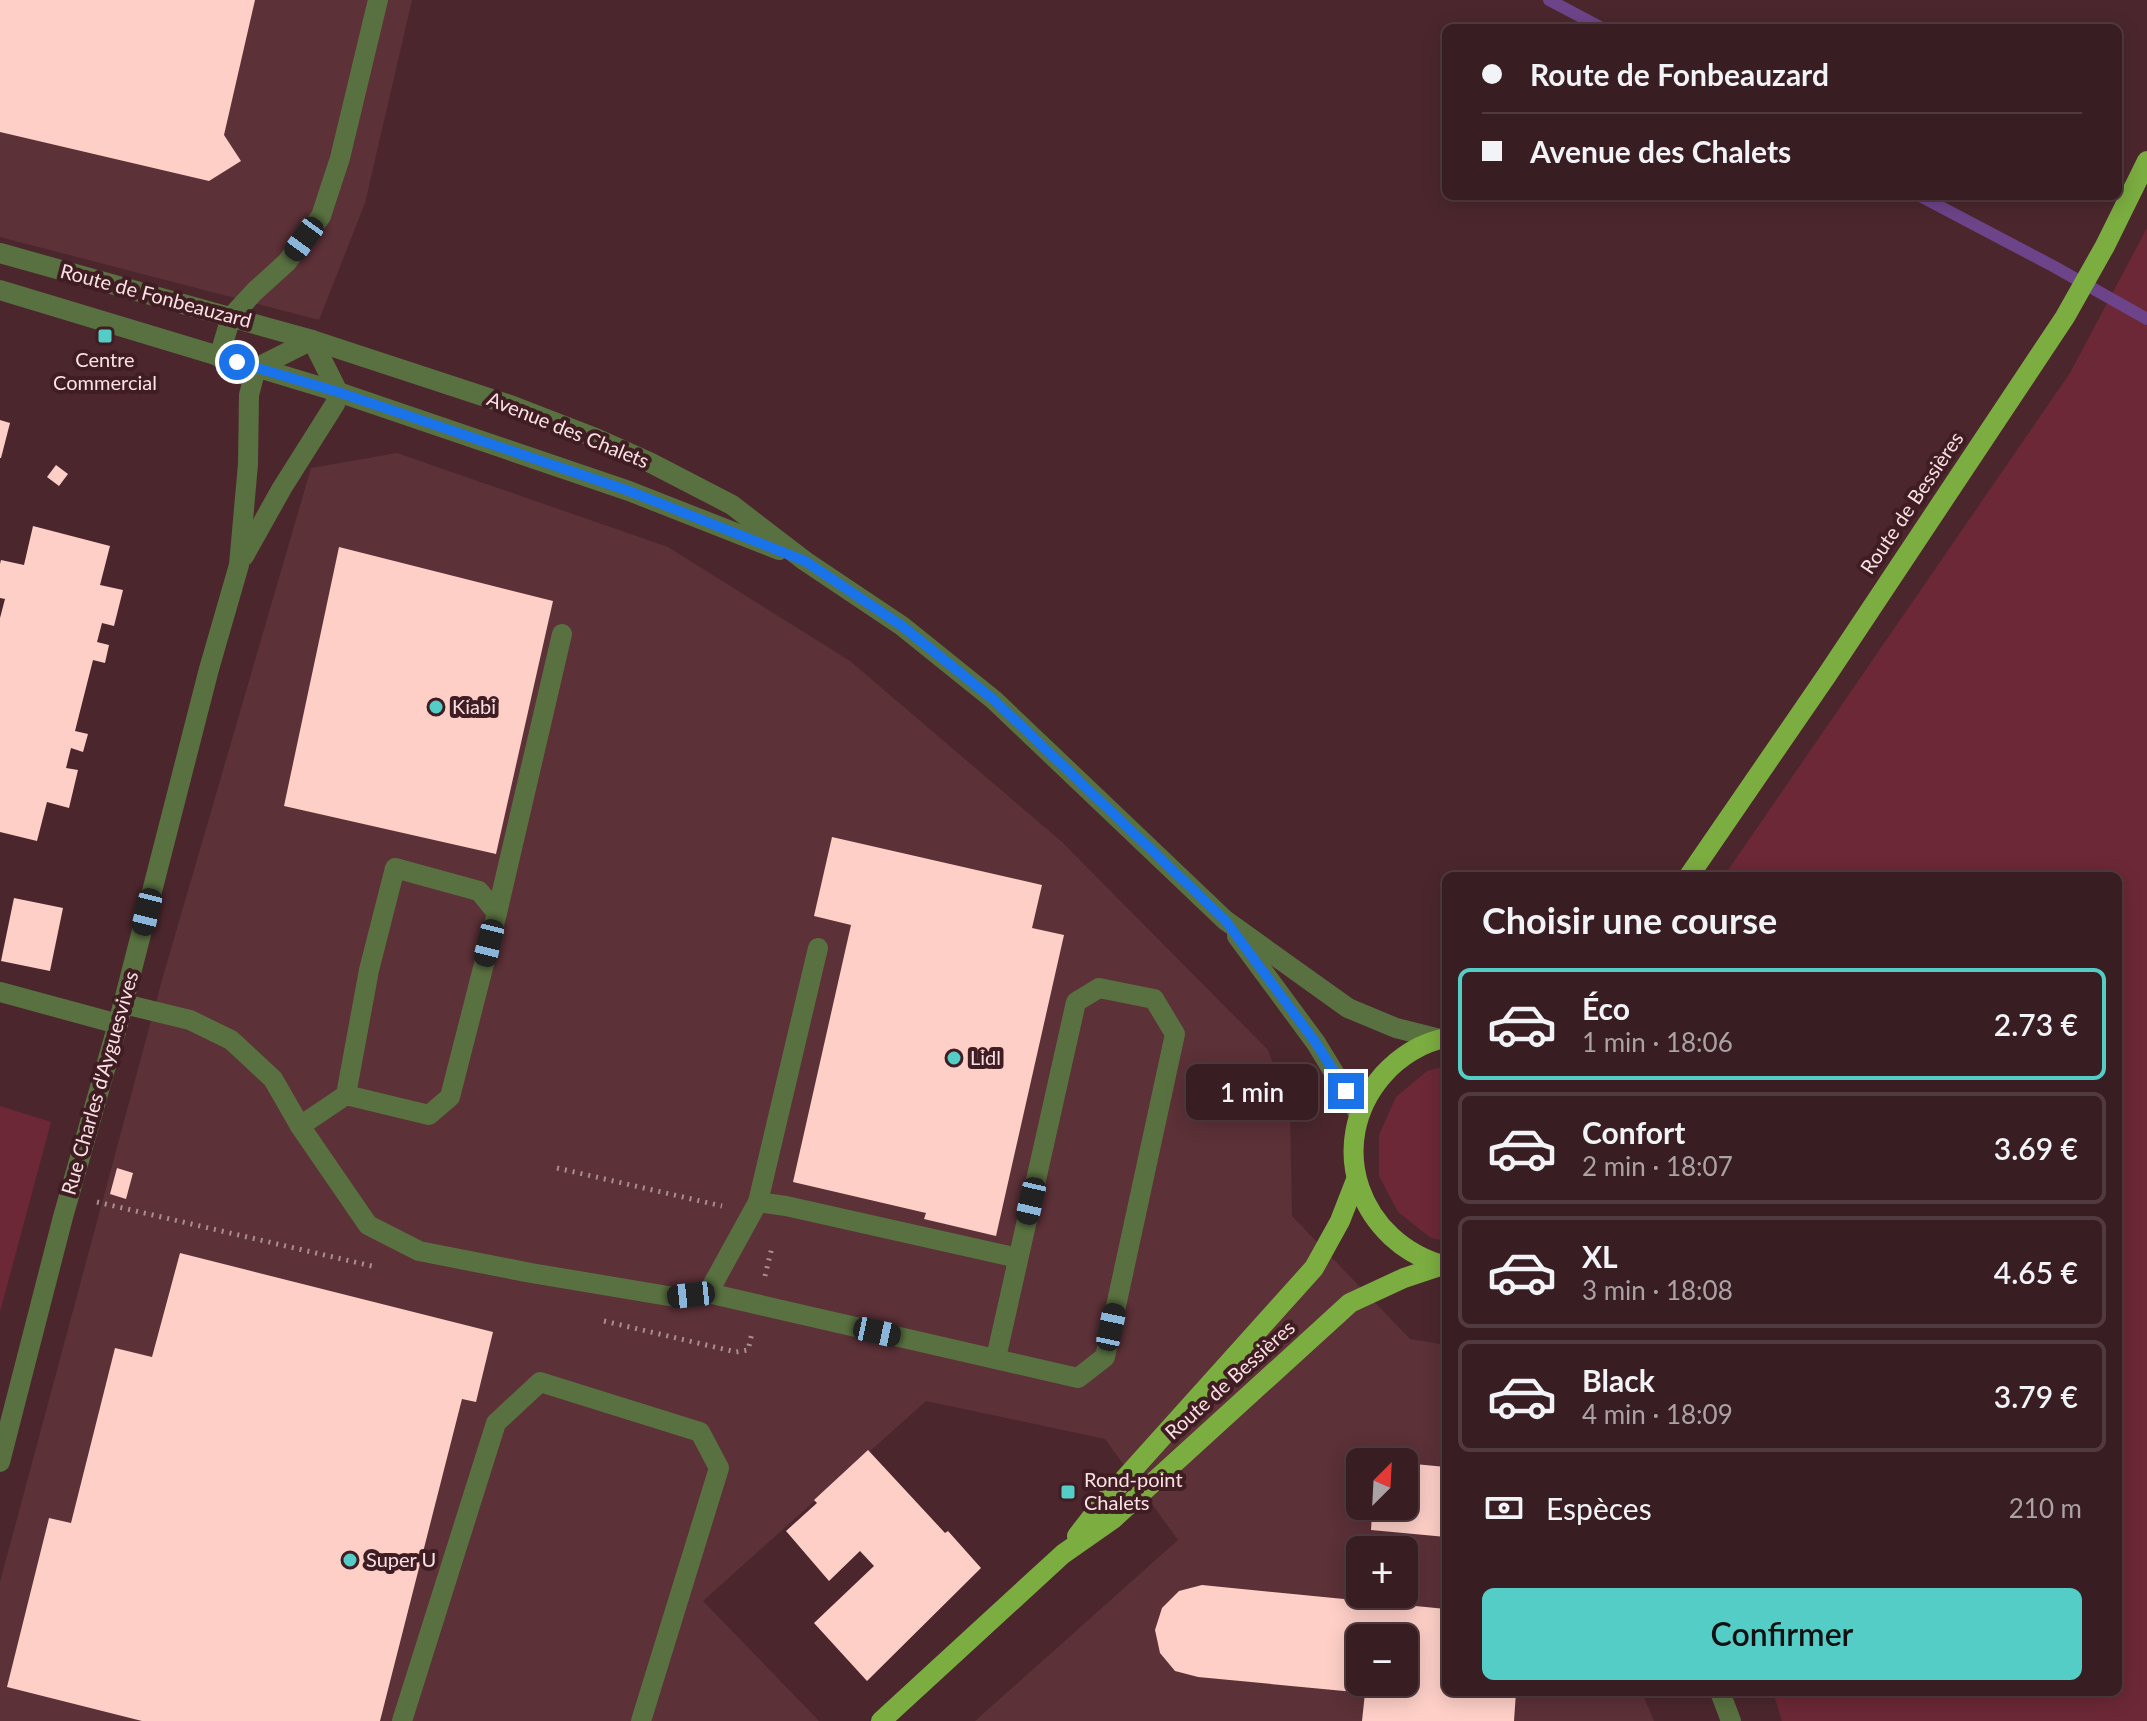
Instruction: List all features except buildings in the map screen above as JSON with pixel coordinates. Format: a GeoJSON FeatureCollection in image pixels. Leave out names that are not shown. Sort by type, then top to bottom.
{"type":"FeatureCollection","features":[{"type":"Feature","properties":{"kind":"main road","name":"Route de Bessières"},"geometry":{"type":"LineString","coordinates":[[1694,868],[1827,675],[2065,317],[2147,161]]}},
{"type":"Feature","properties":{"kind":"main road","name":"Route de Bessières"},"geometry":{"type":"LineString","coordinates":[[1442,1039],[1413,1050],[1390,1067],[1372,1088],[1359,1114],[1353,1158],[1356,1180],[1368,1210],[1388,1235],[1413,1254],[1442,1265]]}},
{"type":"Feature","properties":{"kind":"main road","name":"Route de Bessières"},"geometry":{"type":"LineString","coordinates":[[1063,1554],[1101,1505],[1314,1268],[1340,1221],[1356,1180]]}},
{"type":"Feature","properties":{"kind":"main road","name":"Route de Bessières"},"geometry":{"type":"LineString","coordinates":[[881,1720],[1063,1554],[1113,1519],[1350,1303],[1404,1278],[1442,1267]]}},
{"type":"Feature","properties":{"kind":"street"},"geometry":{"type":"LineString","coordinates":[[219,357],[231,317],[287,262],[321,216],[340,158],[378,0]]}},
{"type":"Feature","properties":{"kind":"street","name":"Route de Fonbeauzard"},"geometry":{"type":"LineString","coordinates":[[0,253],[312,340]]}},
{"type":"Feature","properties":{"kind":"street","name":"Route de Fonbeauzard"},"geometry":{"type":"LineString","coordinates":[[0,290],[300,381]]}},
{"type":"Feature","properties":{"kind":"street"},"geometry":{"type":"LineString","coordinates":[[256,368],[312,340],[338,392]]}},
{"type":"Feature","properties":{"kind":"street","name":"Avenue des Chalets"},"geometry":{"type":"LineString","coordinates":[[312,340],[513,406],[593,437],[732,505],[805,561],[902,626],[994,700],[1225,920],[1348,1008],[1396,1028],[1442,1039]]}},
{"type":"Feature","properties":{"kind":"street","name":"Rue Charles d'Ayguesvives"},"geometry":{"type":"LineString","coordinates":[[0,1462],[239,565],[248,464],[249,395],[256,368]]}},
{"type":"Feature","properties":{"kind":"street","name":"Avenue des Chalets"},"geometry":{"type":"LineString","coordinates":[[300,381],[629,491],[805,561]]}},
{"type":"Feature","properties":{"kind":"street","name":"Rue Charles d'Ayguesvives"},"geometry":{"type":"LineString","coordinates":[[239,565],[282,488],[335,404],[338,392]]}},
{"type":"Feature","properties":{"kind":"street"},"geometry":{"type":"LineString","coordinates":[[346,1095],[429,1115],[450,1097],[497,913],[562,634]]}},
{"type":"Feature","properties":{"kind":"street"},"geometry":{"type":"LineString","coordinates":[[300,1126],[346,1095],[369,970],[395,868],[479,891],[497,913]]}},
{"type":"Feature","properties":{"kind":"street","name":"Avenue des Chalets"},"geometry":{"type":"LineString","coordinates":[[1225,920],[1316,1043],[1359,1114]]}},
{"type":"Feature","properties":{"kind":"street"},"geometry":{"type":"LineString","coordinates":[[708,1293],[758,1202],[818,948]]}},
{"type":"Feature","properties":{"kind":"street"},"geometry":{"type":"LineString","coordinates":[[124,1004],[190,1020],[231,1040],[273,1079],[300,1126],[368,1225],[419,1251],[674,1297],[708,1293],[1078,1378],[1105,1357],[1175,1034],[1154,999],[1099,988],[1076,1002],[996,1358]]}},
{"type":"Feature","properties":{"kind":"street"},"geometry":{"type":"LineString","coordinates":[[0,992],[118,1024]]}},
{"type":"Feature","properties":{"kind":"street"},"geometry":{"type":"LineString","coordinates":[[758,1202],[1018,1258]]}},
{"type":"Feature","properties":{"kind":"street"},"geometry":{"type":"LineString","coordinates":[[402,1721],[496,1423],[540,1382],[700,1432],[719,1468],[641,1721]]}},
{"type":"Feature","properties":{"kind":"street"},"geometry":{"type":"LineString","coordinates":[[1722,1696],[1731,1721]]}},
{"type":"Feature","properties":{"kind":"shaded area"},"geometry":{"type":"Polygon","coordinates":[[[0,0],[412,0],[365,203],[319,320],[0,237],[0,0]]]}},
{"type":"Feature","properties":{"kind":"shaded area"},"geometry":{"type":"Polygon","coordinates":[[[2147,228],[2147,1721],[1782,1721],[1774,1696],[2122,1696],[2122,872],[1727,872],[2070,373],[2147,228]]]}},
{"type":"Feature","properties":{"kind":"shaded area"},"geometry":{"type":"Polygon","coordinates":[[[397,453],[668,547],[850,661],[1062,842],[1268,1050],[1290,1110],[1292,1216],[1410,1339],[1442,1344],[1442,1696],[1644,1696],[1654,1721],[975,1721],[1178,1540],[1105,1439],[926,1401],[703,1601],[819,1721],[0,1721],[0,1582],[162,980],[311,468],[397,453]]]}},
{"type":"Feature","properties":{"kind":"shaded area"},"geometry":{"type":"Polygon","coordinates":[[[1442,1067],[1442,1240],[1431,1238],[1398,1212],[1379,1176],[1379,1135],[1396,1097],[1427,1071],[1442,1067]]]}},
{"type":"Feature","properties":{"kind":"shaded area"},"geometry":{"type":"Polygon","coordinates":[[[0,1106],[51,1122],[0,1312],[0,1106]]]}},
{"type":"Feature","properties":{"kind":"waterway"},"geometry":{"type":"LineString","coordinates":[[1549,0],[1594,24]]}},
{"type":"Feature","properties":{"kind":"waterway"},"geometry":{"type":"LineString","coordinates":[[1928,200],[2147,319]]}},
{"type":"Feature","properties":{"kind":"place","name":"Centre Commercial"},"geometry":{"type":"Point","coordinates":[105,336]}},
{"type":"Feature","properties":{"kind":"place","name":"Kiabi"},"geometry":{"type":"Point","coordinates":[436,707]}},
{"type":"Feature","properties":{"kind":"place","name":"Lidl"},"geometry":{"type":"Point","coordinates":[954,1058]}},
{"type":"Feature","properties":{"kind":"place","name":"Rond-point Chalets"},"geometry":{"type":"Point","coordinates":[1068,1492]}},
{"type":"Feature","properties":{"kind":"place","name":"Super U"},"geometry":{"type":"Point","coordinates":[350,1560]}},
{"type":"Feature","properties":{"kind":"route"},"geometry":{"type":"LineString","coordinates":[[237,362],[338,392],[629,491],[805,561],[902,626],[994,700],[1225,920],[1316,1043],[1346,1091]]}}]}
